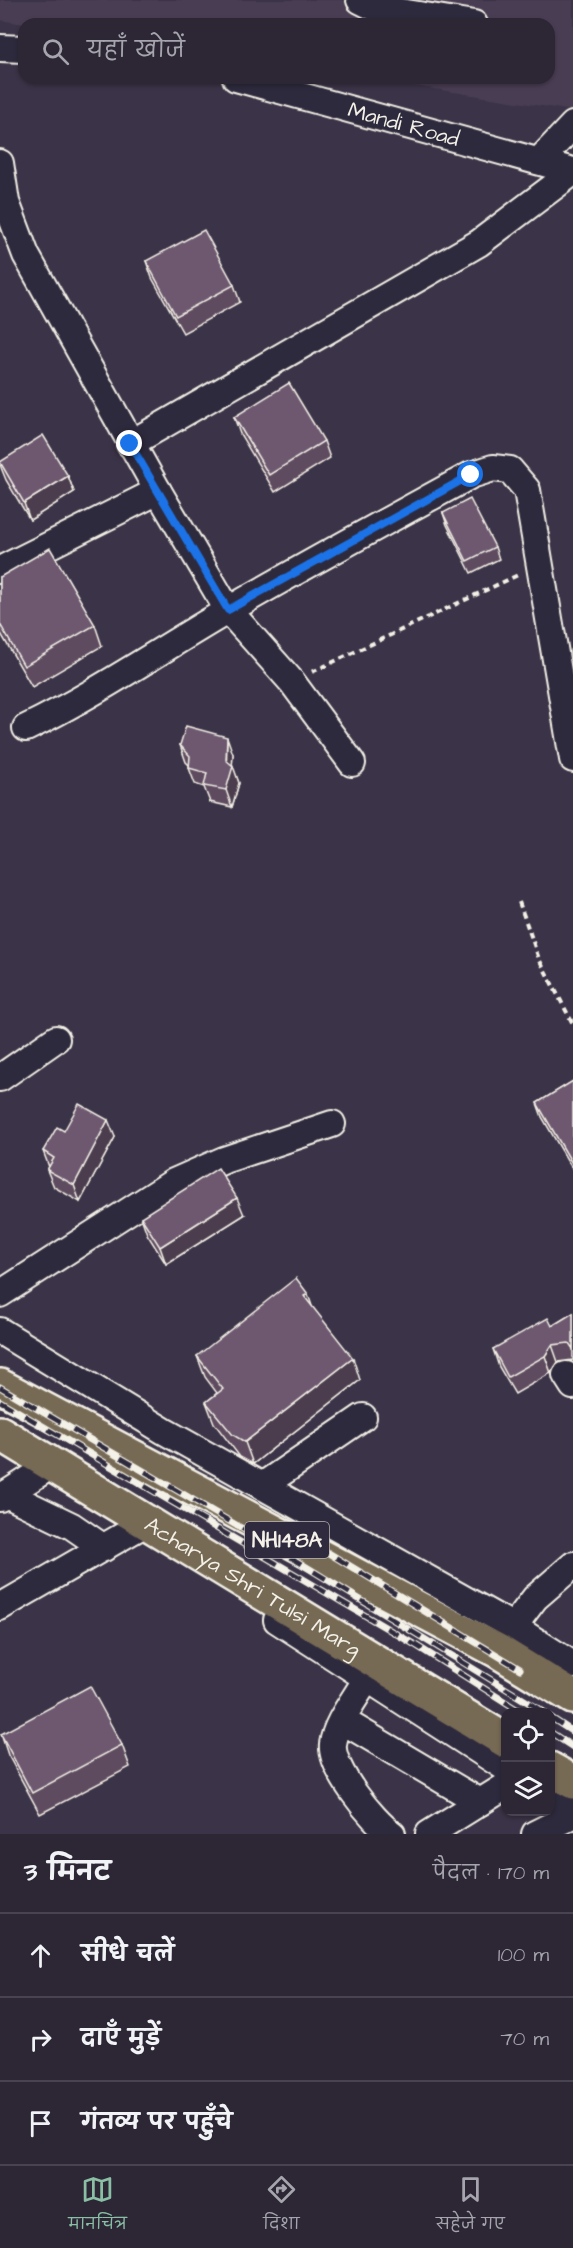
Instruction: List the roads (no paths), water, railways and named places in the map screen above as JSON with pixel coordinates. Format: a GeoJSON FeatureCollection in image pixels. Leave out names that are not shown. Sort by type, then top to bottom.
{"type":"FeatureCollection","features":[{"type":"Feature","properties":{"kind":"highway","name":"NH148A"},"geometry":{"type":"LineString","coordinates":[[0,1386],[505,1638],[573,1697]]}},
{"type":"Feature","properties":{"kind":"highway","name":"Acharya Shri Tulsi Marg"},"geometry":{"type":"LineString","coordinates":[[0,1433],[501,1738]]}},
{"type":"Feature","properties":{"kind":"highway"},"geometry":{"type":"LineString","coordinates":[[555,1772],[573,1782]]}},
{"type":"Feature","properties":{"kind":"street"},"geometry":{"type":"LineString","coordinates":[[360,0],[376,8],[437,18]]}},
{"type":"Feature","properties":{"kind":"street"},"geometry":{"type":"LineString","coordinates":[[0,48],[18,49]]}},
{"type":"Feature","properties":{"kind":"street","name":"Mandi Road"},"geometry":{"type":"LineString","coordinates":[[258,84],[573,171]]}},
{"type":"Feature","properties":{"kind":"street"},"geometry":{"type":"LineString","coordinates":[[539,161],[573,125]]}},
{"type":"Feature","properties":{"kind":"street"},"geometry":{"type":"LineString","coordinates":[[0,163],[6,202],[26,255],[130,444],[228,610],[292,682],[352,764]]}},
{"type":"Feature","properties":{"kind":"street"},"geometry":{"type":"LineString","coordinates":[[130,444],[479,243],[573,171]]}},
{"type":"Feature","properties":{"kind":"street"},"geometry":{"type":"LineString","coordinates":[[26,728],[137,667],[228,610],[471,475],[493,468],[510,470],[526,490],[573,759]]}},
{"type":"Feature","properties":{"kind":"street"},"geometry":{"type":"LineString","coordinates":[[0,570],[158,491]]}},
{"type":"Feature","properties":{"kind":"street"},"geometry":{"type":"LineString","coordinates":[[0,1078],[56,1039]]}},
{"type":"Feature","properties":{"kind":"street"},"geometry":{"type":"LineString","coordinates":[[0,1294],[174,1182],[224,1160],[332,1124]]}},
{"type":"Feature","properties":{"kind":"street"},"geometry":{"type":"LineString","coordinates":[[0,1331],[164,1431],[262,1486],[505,1638],[573,1665]]}},
{"type":"Feature","properties":{"kind":"street"},"geometry":{"type":"LineString","coordinates":[[262,1486],[363,1417]]}},
{"type":"Feature","properties":{"kind":"street"},"geometry":{"type":"LineString","coordinates":[[0,1449],[137,1528],[501,1765]]}},
{"type":"Feature","properties":{"kind":"street"},"geometry":{"type":"LineString","coordinates":[[3,1496],[42,1472]]}},
{"type":"Feature","properties":{"kind":"street"},"geometry":{"type":"LineString","coordinates":[[3,1496],[72,1526],[104,1548]]}},
{"type":"Feature","properties":{"kind":"street"},"geometry":{"type":"LineString","coordinates":[[0,1607],[137,1528]]}},
{"type":"Feature","properties":{"kind":"street"},"geometry":{"type":"LineString","coordinates":[[505,1638],[535,1598],[573,1565]]}},
{"type":"Feature","properties":{"kind":"street"},"geometry":{"type":"LineString","coordinates":[[367,1678],[343,1721],[333,1747],[339,1770],[379,1825],[392,1834]]}},
{"type":"Feature","properties":{"kind":"street"},"geometry":{"type":"LineString","coordinates":[[343,1721],[480,1802]]}},
{"type":"Feature","properties":{"kind":"street"},"geometry":{"type":"LineString","coordinates":[[429,1834],[501,1789]]}},
{"type":"Feature","properties":{"kind":"street"},"geometry":{"type":"LineString","coordinates":[[535,1834],[573,1814],[555,1801]]}},
{"type":"Feature","properties":{"kind":"railway"},"geometry":{"type":"LineString","coordinates":[[0,1387],[277,1549],[537,1708]]}},
{"type":"Feature","properties":{"kind":"railway"},"geometry":{"type":"LineString","coordinates":[[0,1401],[417,1646],[515,1708]]}},
{"type":"Feature","properties":{"kind":"railway"},"geometry":{"type":"LineString","coordinates":[[312,1543],[520,1669]]}},
{"type":"Feature","properties":{"kind":"railway"},"geometry":{"type":"LineString","coordinates":[[555,1720],[573,1732]]}},
{"type":"Feature","properties":{"kind":"railway"},"geometry":{"type":"LineString","coordinates":[[555,1735],[573,1747]]}}]}
